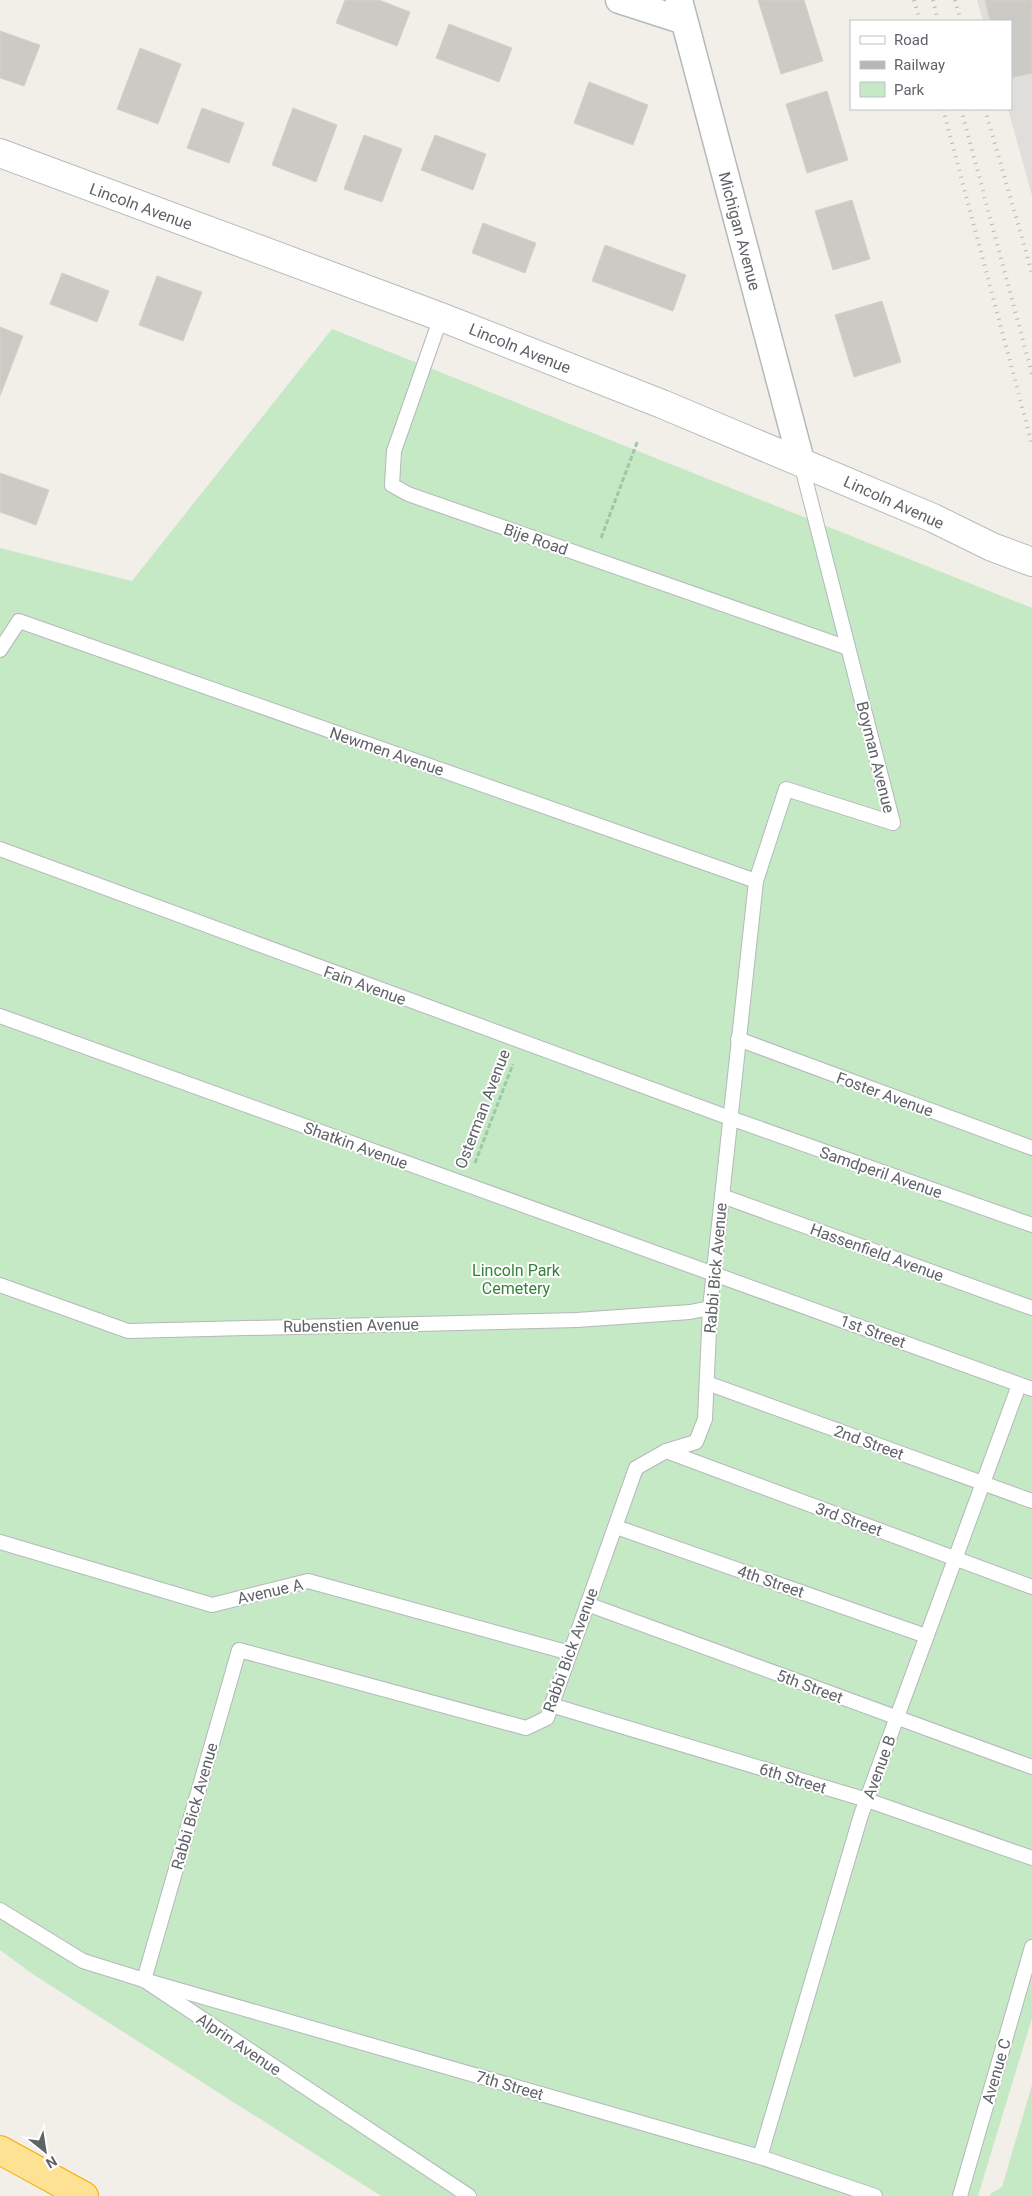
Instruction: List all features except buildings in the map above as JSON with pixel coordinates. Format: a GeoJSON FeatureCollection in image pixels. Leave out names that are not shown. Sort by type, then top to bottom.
{"type":"FeatureCollection","features":[{"type":"Feature","properties":{"kind":"highway"},"geometry":{"type":"LineString","coordinates":[[0,2150],[84,2196]]}},
{"type":"Feature","properties":{"kind":"street"},"geometry":{"type":"LineString","coordinates":[[619,0],[682,11]]}},
{"type":"Feature","properties":{"kind":"street","name":"Michigan Avenue"},"geometry":{"type":"LineString","coordinates":[[682,11],[801,462]]}},
{"type":"Feature","properties":{"kind":"street","name":"Lincoln Avenue"},"geometry":{"type":"LineString","coordinates":[[0,153],[441,317],[662,404],[933,518],[992,548],[1032,562]]}},
{"type":"Feature","properties":{"kind":"lane","name":"Bije Road"},"geometry":{"type":"LineString","coordinates":[[441,317],[394,450],[392,485],[408,494],[848,648]]}},
{"type":"Feature","properties":{"kind":"lane","name":"Boyman Avenue"},"geometry":{"type":"LineString","coordinates":[[730,1118],[756,881],[786,789],[893,823],[801,462]]}},
{"type":"Feature","properties":{"kind":"lane","name":"Newmen Avenue"},"geometry":{"type":"LineString","coordinates":[[0,650],[19,621],[756,881]]}},
{"type":"Feature","properties":{"kind":"lane","name":"Fain Avenue"},"geometry":{"type":"LineString","coordinates":[[0,850],[730,1118]]}},
{"type":"Feature","properties":{"kind":"lane","name":"Shatkin Avenue"},"geometry":{"type":"LineString","coordinates":[[0,1016],[713,1273]]}},
{"type":"Feature","properties":{"kind":"lane","name":"Foster Avenue"},"geometry":{"type":"LineString","coordinates":[[738,1039],[1032,1148]]}},
{"type":"Feature","properties":{"kind":"lane","name":"Rabbi Bick Avenue"},"geometry":{"type":"LineString","coordinates":[[144,1980],[239,1650],[526,1728],[546,1718],[636,1468],[666,1451],[696,1442],[705,1419],[710,1308],[730,1118]]}},
{"type":"Feature","properties":{"kind":"lane","name":"Samdperil Avenue"},"geometry":{"type":"LineString","coordinates":[[730,1118],[1032,1225]]}},
{"type":"Feature","properties":{"kind":"lane","name":"Hassenfield Avenue"},"geometry":{"type":"LineString","coordinates":[[722,1196],[1032,1308]]}},
{"type":"Feature","properties":{"kind":"lane","name":"1st Street"},"geometry":{"type":"LineString","coordinates":[[713,1273],[1025,1387]]}},
{"type":"Feature","properties":{"kind":"lane","name":"Rubenstien Avenue"},"geometry":{"type":"LineString","coordinates":[[0,1285],[128,1331],[577,1320],[690,1312],[710,1308]]}},
{"type":"Feature","properties":{"kind":"lane","name":"2nd Street"},"geometry":{"type":"LineString","coordinates":[[706,1383],[1032,1501]]}},
{"type":"Feature","properties":{"kind":"lane","name":"Avenue B"},"geometry":{"type":"LineString","coordinates":[[760,2157],[867,1800],[954,1558],[1025,1387]]}},
{"type":"Feature","properties":{"kind":"lane","name":"3rd Street"},"geometry":{"type":"LineString","coordinates":[[666,1451],[1032,1587]]}},
{"type":"Feature","properties":{"kind":"lane","name":"4th Street"},"geometry":{"type":"LineString","coordinates":[[616,1527],[926,1636]]}},
{"type":"Feature","properties":{"kind":"lane","name":"Avenue A"},"geometry":{"type":"LineString","coordinates":[[0,1542],[212,1605],[308,1581],[570,1653]]}},
{"type":"Feature","properties":{"kind":"lane","name":"5th Street"},"geometry":{"type":"LineString","coordinates":[[587,1604],[1032,1767]]}},
{"type":"Feature","properties":{"kind":"lane","name":"6th Street"},"geometry":{"type":"LineString","coordinates":[[551,1705],[867,1800],[1032,1858]]}},
{"type":"Feature","properties":{"kind":"lane","name":"Alprin Avenue"},"geometry":{"type":"LineString","coordinates":[[0,1910],[83,1961],[144,1980],[470,2196]]}},
{"type":"Feature","properties":{"kind":"lane","name":"Avenue C"},"geometry":{"type":"LineString","coordinates":[[960,2196],[1032,1946]]}},
{"type":"Feature","properties":{"kind":"lane","name":"7th Street"},"geometry":{"type":"LineString","coordinates":[[144,1980],[760,2157],[875,2196]]}},
{"type":"Feature","properties":{"kind":"path"},"geometry":{"type":"LineString","coordinates":[[593,559],[638,440]]}},
{"type":"Feature","properties":{"kind":"path","name":"Osterman Avenue"},"geometry":{"type":"LineString","coordinates":[[467,1185],[521,1042]]}},
{"type":"Feature","properties":{"kind":"shaded area"},"geometry":{"type":"Polygon","coordinates":[[[977,0],[1032,0],[1032,196],[1008,110],[1012,110],[1012,20],[983,20],[977,0]]]}},
{"type":"Feature","properties":{"kind":"green space","name":"Lincoln Park Cemetery"},"geometry":{"type":"Polygon","coordinates":[[[332,329],[1032,608],[1032,2018],[978,2196],[381,2196],[34,1975],[0,1950],[0,548],[132,581],[332,329]]]}},
{"type":"Feature","properties":{"kind":"green space"},"geometry":{"type":"Polygon","coordinates":[[[1032,2085],[1032,2196],[991,2196],[990,2194],[1002,2187],[1032,2085]]]}},
{"type":"Feature","properties":{"kind":"railway"},"geometry":{"type":"LineString","coordinates":[[914,0],[920,20]]}},
{"type":"Feature","properties":{"kind":"railway"},"geometry":{"type":"LineString","coordinates":[[933,0],[938,20]]}},
{"type":"Feature","properties":{"kind":"railway"},"geometry":{"type":"LineString","coordinates":[[955,0],[961,20]]}},
{"type":"Feature","properties":{"kind":"railway"},"geometry":{"type":"LineString","coordinates":[[943,110],[1032,444]]}},
{"type":"Feature","properties":{"kind":"railway"},"geometry":{"type":"LineString","coordinates":[[961,110],[1032,374]]}},
{"type":"Feature","properties":{"kind":"railway"},"geometry":{"type":"LineString","coordinates":[[985,110],[1032,273]]}}]}
